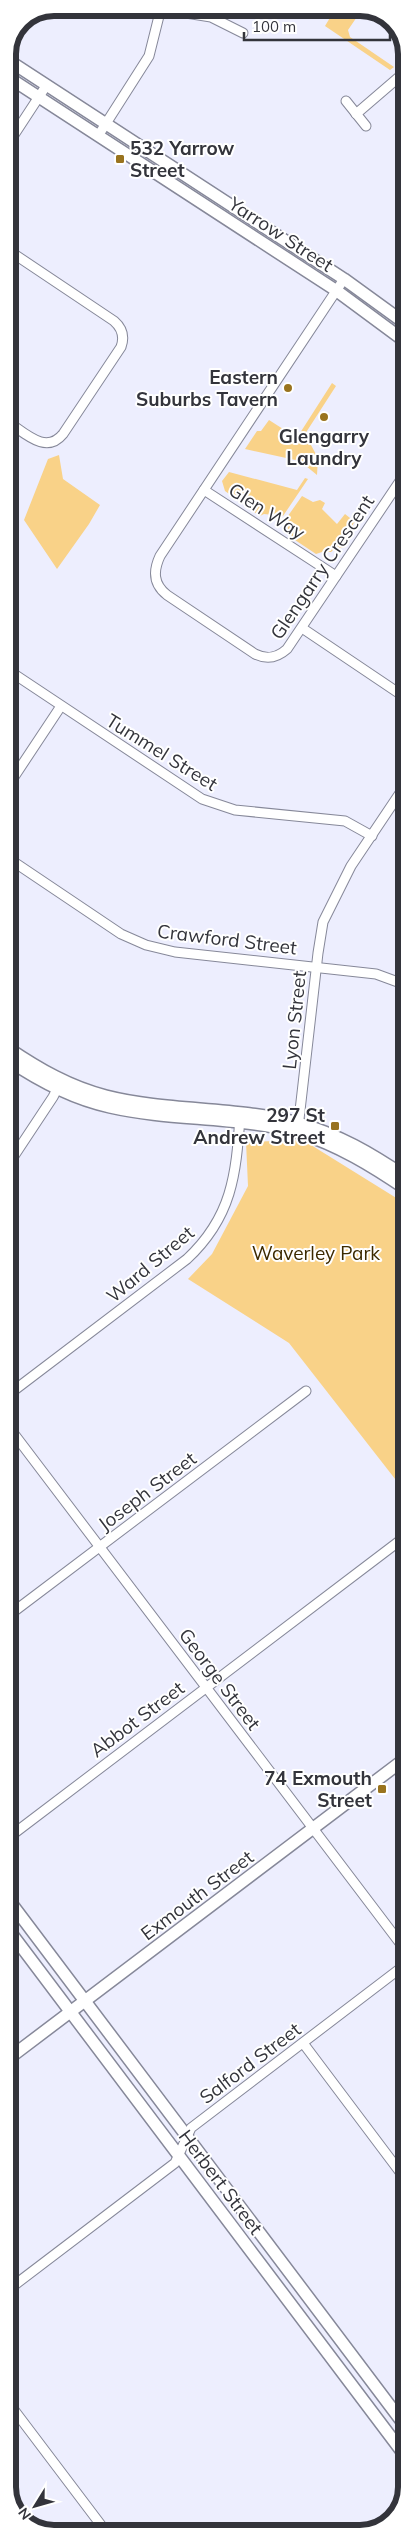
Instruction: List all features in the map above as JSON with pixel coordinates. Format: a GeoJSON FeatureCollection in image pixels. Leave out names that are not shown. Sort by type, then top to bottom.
{"type":"FeatureCollection","features":[{"type":"Feature","properties":{"kind":"street"},"geometry":{"type":"LineString","coordinates":[[98,136],[149,56],[159,16]]}},
{"type":"Feature","properties":{"kind":"street"},"geometry":{"type":"LineString","coordinates":[[205,16],[243,33]]}},
{"type":"Feature","properties":{"kind":"street","name":"Yarrow Street"},"geometry":{"type":"LineString","coordinates":[[16,65],[344,279],[397,318]]}},
{"type":"Feature","properties":{"kind":"street"},"geometry":{"type":"LineString","coordinates":[[356,114],[397,79]]}},
{"type":"Feature","properties":{"kind":"street","name":"Yarrow Street"},"geometry":{"type":"LineString","coordinates":[[16,82],[337,291],[397,334]]}},
{"type":"Feature","properties":{"kind":"street"},"geometry":{"type":"LineString","coordinates":[[16,131],[46,86]]}},
{"type":"Feature","properties":{"kind":"street"},"geometry":{"type":"LineString","coordinates":[[346,101],[366,126]]}},
{"type":"Feature","properties":{"kind":"street"},"geometry":{"type":"LineString","coordinates":[[16,255],[114,320],[122,330],[123,336],[121,347],[56,442],[40,443],[16,427]]}},
{"type":"Feature","properties":{"kind":"street","name":"Glengarry Crescent"},"geometry":{"type":"LineString","coordinates":[[344,279],[160,556],[155,573],[157,584],[167,595],[262,658],[282,654],[302,628],[397,485]]}},
{"type":"Feature","properties":{"kind":"street","name":"Glen Way"},"geometry":{"type":"LineString","coordinates":[[204,490],[336,576]]}},
{"type":"Feature","properties":{"kind":"street"},"geometry":{"type":"LineString","coordinates":[[302,628],[397,692]]}},
{"type":"Feature","properties":{"kind":"street","name":"Tummel Street"},"geometry":{"type":"LineString","coordinates":[[16,676],[182,787],[212,803],[235,810],[345,821],[361,828],[372,836]]}},
{"type":"Feature","properties":{"kind":"street"},"geometry":{"type":"LineString","coordinates":[[16,773],[61,706]]}},
{"type":"Feature","properties":{"kind":"street","name":"Lyon Street"},"geometry":{"type":"LineString","coordinates":[[298,1128],[319,939],[331,902],[351,866],[397,797]]}},
{"type":"Feature","properties":{"kind":"street","name":"Crawford Street"},"geometry":{"type":"LineString","coordinates":[[16,864],[120,934],[146,945],[175,952],[376,974],[397,982]]}},
{"type":"Feature","properties":{"kind":"street"},"geometry":{"type":"LineString","coordinates":[[16,1054],[59,1084]]}},
{"type":"Feature","properties":{"kind":"street"},"geometry":{"type":"LineString","coordinates":[[16,1064],[110,1108],[240,1118],[298,1128],[351,1143],[397,1172]]}},
{"type":"Feature","properties":{"kind":"street"},"geometry":{"type":"LineString","coordinates":[[16,1152],[59,1084]]}},
{"type":"Feature","properties":{"kind":"street","name":"Ward Street"},"geometry":{"type":"LineString","coordinates":[[17,1389],[181,1264],[208,1238],[222,1215],[231,1193],[240,1118]]}},
{"type":"Feature","properties":{"kind":"street"},"geometry":{"type":"LineString","coordinates":[[298,1128],[355,1156],[397,1183]]}},
{"type":"Feature","properties":{"kind":"street","name":"Joseph Street"},"geometry":{"type":"LineString","coordinates":[[17,1610],[306,1391]]}},
{"type":"Feature","properties":{"kind":"street","name":"George Street"},"geometry":{"type":"LineString","coordinates":[[17,1437],[398,1940]]}},
{"type":"Feature","properties":{"kind":"street","name":"Abbot Street"},"geometry":{"type":"LineString","coordinates":[[17,1831],[398,1542]]}},
{"type":"Feature","properties":{"kind":"street","name":"Exmouth Street"},"geometry":{"type":"LineString","coordinates":[[17,2052],[398,1764]]}},
{"type":"Feature","properties":{"kind":"street","name":"Herbert Street"},"geometry":{"type":"LineString","coordinates":[[17,1911],[398,2416]]}},
{"type":"Feature","properties":{"kind":"street","name":"Herbert Street"},"geometry":{"type":"LineString","coordinates":[[17,1941],[398,2446]]}},
{"type":"Feature","properties":{"kind":"street","name":"Salford Street"},"geometry":{"type":"LineString","coordinates":[[17,2283],[175,2163],[180,2156],[192,2127],[398,1970]]}},
{"type":"Feature","properties":{"kind":"street"},"geometry":{"type":"LineString","coordinates":[[303,2043],[398,2169]]}},
{"type":"Feature","properties":{"kind":"street"},"geometry":{"type":"LineString","coordinates":[[319,2340],[333,2330]]}},
{"type":"Feature","properties":{"kind":"street"},"geometry":{"type":"LineString","coordinates":[[17,2414],[101,2525]]}},
{"type":"Feature","properties":{"kind":"green space"},"geometry":{"type":"Polygon","coordinates":[[[331,16],[358,16],[348,30],[350,37],[394,67],[390,70],[325,26],[331,16]]]}},
{"type":"Feature","properties":{"kind":"green space"},"geometry":{"type":"Polygon","coordinates":[[[332,383],[336,386],[305,434],[318,458],[317,475],[300,461],[245,449],[257,431],[261,431],[269,420],[294,436],[300,433],[332,383]]]}},
{"type":"Feature","properties":{"kind":"green space"},"geometry":{"type":"Polygon","coordinates":[[[59,455],[63,479],[100,505],[57,569],[24,520],[48,459],[59,455]]]}},
{"type":"Feature","properties":{"kind":"green space"},"geometry":{"type":"Polygon","coordinates":[[[229,472],[297,490],[305,478],[308,479],[283,516],[264,514],[260,516],[225,491],[222,481],[229,472]]]}},
{"type":"Feature","properties":{"kind":"green space"},"geometry":{"type":"Polygon","coordinates":[[[302,496],[313,502],[320,500],[325,503],[322,509],[337,524],[345,514],[355,522],[353,524],[354,532],[345,547],[340,548],[337,546],[331,552],[316,554],[292,538],[291,532],[283,523],[302,496]]]}},
{"type":"Feature","properties":{"kind":"green space","name":"Waverley Park"},"geometry":{"type":"Polygon","coordinates":[[[303,1140],[397,1199],[398,1482],[289,1343],[188,1279],[212,1254],[248,1186],[246,1142],[303,1140]]]}},
{"type":"Feature","properties":{"kind":"place","name":"532 Yarrow Street"},"geometry":{"type":"Point","coordinates":[120,159]}},
{"type":"Feature","properties":{"kind":"place","name":"Eastern Suburbs Tavern"},"geometry":{"type":"Point","coordinates":[288,388]}},
{"type":"Feature","properties":{"kind":"place","name":"Glengarry Laundry"},"geometry":{"type":"Point","coordinates":[324,417]}},
{"type":"Feature","properties":{"kind":"place","name":"297 St Andrew Street"},"geometry":{"type":"Point","coordinates":[335,1126]}},
{"type":"Feature","properties":{"kind":"place","name":"74 Exmouth Street"},"geometry":{"type":"Point","coordinates":[382,1789]}}]}
